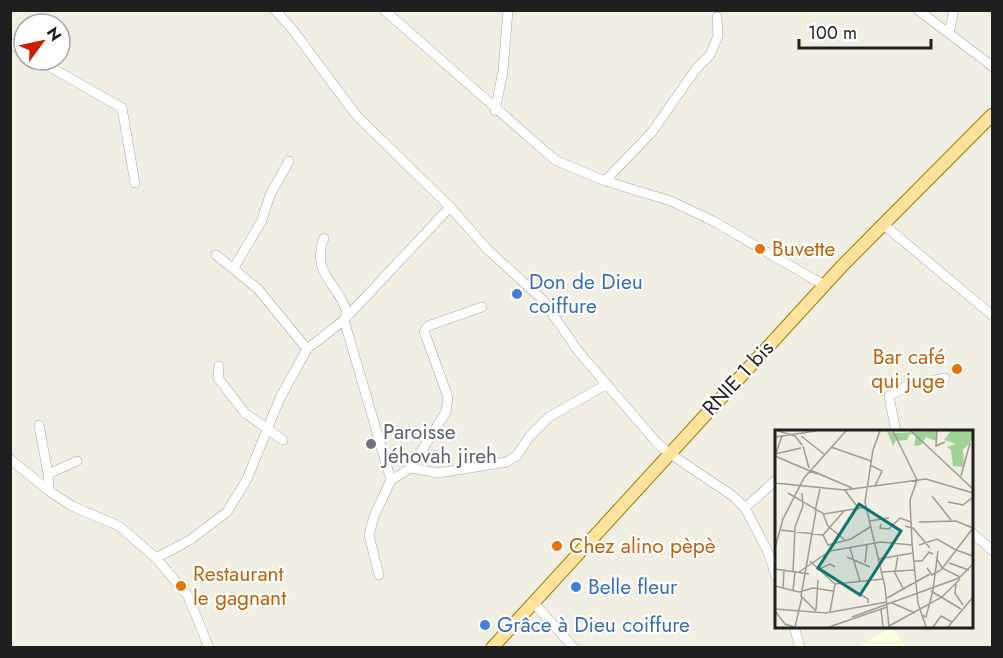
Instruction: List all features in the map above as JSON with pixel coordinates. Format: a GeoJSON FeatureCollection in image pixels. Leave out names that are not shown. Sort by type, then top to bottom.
{"type":"FeatureCollection","features":[{"type":"Feature","properties":{"kind":"main road","name":"RNIE 1 bis"},"geometry":{"type":"LineString","coordinates":[[492,648],[824,285],[993,115]]}},
{"type":"Feature","properties":{"kind":"street"},"geometry":{"type":"LineString","coordinates":[[275,10],[293,30],[356,115],[450,207],[488,250],[543,300],[578,351],[669,453],[733,496],[745,508],[775,571]]}},
{"type":"Feature","properties":{"kind":"street"},"geometry":{"type":"LineString","coordinates":[[384,10],[467,81],[495,111],[555,160],[605,181],[671,201],[713,220],[824,285]]}},
{"type":"Feature","properties":{"kind":"street"},"geometry":{"type":"LineString","coordinates":[[495,111],[503,71],[508,10]]}},
{"type":"Feature","properties":{"kind":"street"},"geometry":{"type":"LineString","coordinates":[[918,10],[993,66]]}},
{"type":"Feature","properties":{"kind":"street"},"geometry":{"type":"LineString","coordinates":[[949,33],[954,10]]}},
{"type":"Feature","properties":{"kind":"street"},"geometry":{"type":"LineString","coordinates":[[605,181],[652,132],[696,69],[710,56],[718,36],[717,17]]}},
{"type":"Feature","properties":{"kind":"street"},"geometry":{"type":"LineString","coordinates":[[59,72],[122,108],[135,183]]}},
{"type":"Feature","properties":{"kind":"street"},"geometry":{"type":"LineString","coordinates":[[234,268],[262,220],[270,195],[289,161]]}},
{"type":"Feature","properties":{"kind":"street"},"geometry":{"type":"LineString","coordinates":[[156,558],[190,540],[227,512],[247,479],[280,398],[307,349],[344,320],[450,207]]}},
{"type":"Feature","properties":{"kind":"street"},"geometry":{"type":"LineString","coordinates":[[883,224],[993,315]]}},
{"type":"Feature","properties":{"kind":"street"},"geometry":{"type":"LineString","coordinates":[[324,238],[318,254],[320,262],[323,272],[348,312],[344,320],[391,480]]}},
{"type":"Feature","properties":{"kind":"street"},"geometry":{"type":"LineString","coordinates":[[216,255],[258,289],[307,349]]}},
{"type":"Feature","properties":{"kind":"street"},"geometry":{"type":"LineString","coordinates":[[379,576],[369,535],[374,516],[391,480],[411,468],[446,412],[448,397],[424,331],[429,326],[482,307]]}},
{"type":"Feature","properties":{"kind":"street"},"geometry":{"type":"LineString","coordinates":[[219,366],[218,378],[245,413],[269,429],[275,437],[283,440]]}},
{"type":"Feature","properties":{"kind":"street"},"geometry":{"type":"LineString","coordinates":[[896,430],[889,396],[907,386],[945,378]]}},
{"type":"Feature","properties":{"kind":"street"},"geometry":{"type":"LineString","coordinates":[[411,468],[438,472],[500,465],[517,455],[530,436],[549,417],[607,384]]}},
{"type":"Feature","properties":{"kind":"street"},"geometry":{"type":"LineString","coordinates":[[39,425],[49,491]]}},
{"type":"Feature","properties":{"kind":"street"},"geometry":{"type":"LineString","coordinates":[[10,459],[49,491],[72,506],[119,526],[156,558],[188,596],[209,648]]}},
{"type":"Feature","properties":{"kind":"street"},"geometry":{"type":"LineString","coordinates":[[48,474],[76,461]]}},
{"type":"Feature","properties":{"kind":"street"},"geometry":{"type":"LineString","coordinates":[[745,508],[775,482]]}},
{"type":"Feature","properties":{"kind":"street"},"geometry":{"type":"LineString","coordinates":[[973,534],[993,550]]}},
{"type":"Feature","properties":{"kind":"street"},"geometry":{"type":"LineString","coordinates":[[533,602],[574,648]]}},
{"type":"Feature","properties":{"kind":"street"},"geometry":{"type":"LineString","coordinates":[[794,628],[800,648]]}},
{"type":"Feature","properties":{"kind":"shaded area"},"geometry":{"type":"Polygon","coordinates":[[[893,628],[906,647],[857,647],[893,628]]]}},
{"type":"Feature","properties":{"kind":"place","name":"Buvette"},"geometry":{"type":"Point","coordinates":[760,249]}},
{"type":"Feature","properties":{"kind":"place","name":"Don de Dieu coiffure"},"geometry":{"type":"Point","coordinates":[517,294]}},
{"type":"Feature","properties":{"kind":"place","name":"Bar café qui juge"},"geometry":{"type":"Point","coordinates":[957,369]}},
{"type":"Feature","properties":{"kind":"place","name":"Paroisse Jéhovah jireh"},"geometry":{"type":"Point","coordinates":[371,444]}},
{"type":"Feature","properties":{"kind":"place","name":"Chez alino pèpè"},"geometry":{"type":"Point","coordinates":[557,546]}},
{"type":"Feature","properties":{"kind":"place","name":"Restaurant le gagnant"},"geometry":{"type":"Point","coordinates":[181,586]}},
{"type":"Feature","properties":{"kind":"place","name":"Belle fleur"},"geometry":{"type":"Point","coordinates":[576,587]}},
{"type":"Feature","properties":{"kind":"place","name":"Grâce à Dieu coiffure"},"geometry":{"type":"Point","coordinates":[485,625]}}]}
